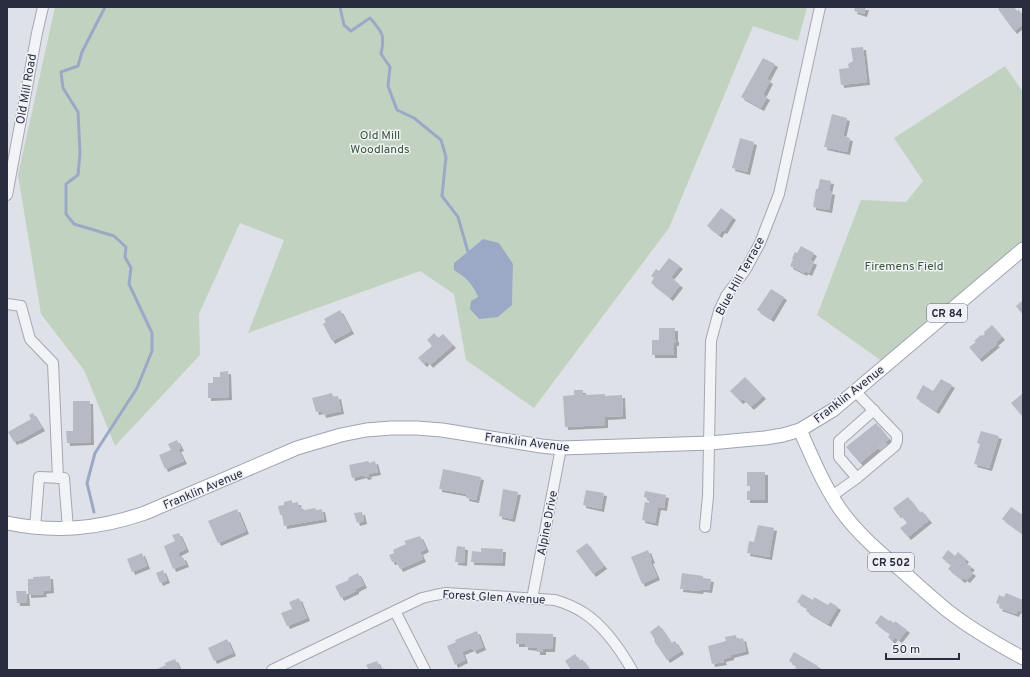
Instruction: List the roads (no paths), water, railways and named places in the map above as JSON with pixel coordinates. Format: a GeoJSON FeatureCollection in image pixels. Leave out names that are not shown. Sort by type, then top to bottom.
{"type":"FeatureCollection","features":[{"type":"Feature","properties":{"kind":"main road","name":"Franklin Avenue"},"geometry":{"type":"LineString","coordinates":[[7,523],[35,528],[68,529],[98,526],[122,521],[145,513],[297,448],[341,435],[366,430],[398,428],[442,430],[562,448],[710,443],[765,438],[800,430],[833,410],[1023,248]]}},
{"type":"Feature","properties":{"kind":"main road","name":"CR 502"},"geometry":{"type":"LineString","coordinates":[[800,430],[817,468],[832,496],[854,527],[872,546],[949,611],[1000,645],[1023,658]]}},
{"type":"Feature","properties":{"kind":"street","name":"Old Mill Road"},"geometry":{"type":"LineString","coordinates":[[7,195],[35,41],[43,7]]}},
{"type":"Feature","properties":{"kind":"street","name":"Blue Hill Terrace"},"geometry":{"type":"LineString","coordinates":[[705,526],[710,443],[711,341],[714,325],[726,296],[746,269],[760,243],[779,194],[820,7]]}},
{"type":"Feature","properties":{"kind":"street"},"geometry":{"type":"LineString","coordinates":[[7,304],[21,306],[30,339],[53,363],[58,478]]}},
{"type":"Feature","properties":{"kind":"street"},"geometry":{"type":"LineString","coordinates":[[832,496],[878,461],[895,446],[897,441],[897,435],[855,391]]}},
{"type":"Feature","properties":{"kind":"street"},"geometry":{"type":"LineString","coordinates":[[857,478],[839,457],[839,441],[874,410]]}},
{"type":"Feature","properties":{"kind":"street"},"geometry":{"type":"LineString","coordinates":[[878,461],[883,446],[897,441]]}},
{"type":"Feature","properties":{"kind":"street","name":"Alpine Drive"},"geometry":{"type":"LineString","coordinates":[[532,599],[562,448]]}},
{"type":"Feature","properties":{"kind":"street"},"geometry":{"type":"LineString","coordinates":[[35,528],[39,477],[64,478],[68,529]]}},
{"type":"Feature","properties":{"kind":"street","name":"Forest Glen Avenue"},"geometry":{"type":"LineString","coordinates":[[272,670],[422,598],[435,594],[446,593],[555,600],[571,605],[596,622],[612,641],[632,670]]}},
{"type":"Feature","properties":{"kind":"street"},"geometry":{"type":"LineString","coordinates":[[395,611],[425,670]]}},
{"type":"Feature","properties":{"kind":"water"},"geometry":{"type":"Polygon","coordinates":[[[483,239],[499,243],[513,264],[512,305],[498,317],[479,319],[470,309],[471,301],[478,297],[476,292],[462,275],[454,270],[454,263],[483,239]]]}},
{"type":"Feature","properties":{"kind":"waterway"},"geometry":{"type":"LineString","coordinates":[[94,512],[87,483],[95,453],[137,388],[152,351],[152,333],[129,284],[131,268],[125,257],[126,247],[114,236],[74,224],[66,214],[66,184],[78,175],[80,153],[78,112],[63,88],[61,72],[78,66],[82,52],[105,7]]}},
{"type":"Feature","properties":{"kind":"waterway"},"geometry":{"type":"LineString","coordinates":[[340,7],[344,25],[351,31],[370,18],[378,27],[383,38],[381,54],[390,67],[388,86],[397,110],[414,118],[441,140],[446,157],[442,196],[458,217],[468,252]]}},
{"type":"Feature","properties":{"kind":"tunnel"},"geometry":{"type":"LineString","coordinates":[[880,449],[886,443]]}},
{"type":"Feature","properties":{"kind":"park label","name":"Old Mill Woodlands"},"geometry":{"type":"Point","coordinates":[380,142]}},
{"type":"Feature","properties":{"kind":"park label","name":"Firemens Field"},"geometry":{"type":"Point","coordinates":[904,266]}}]}
